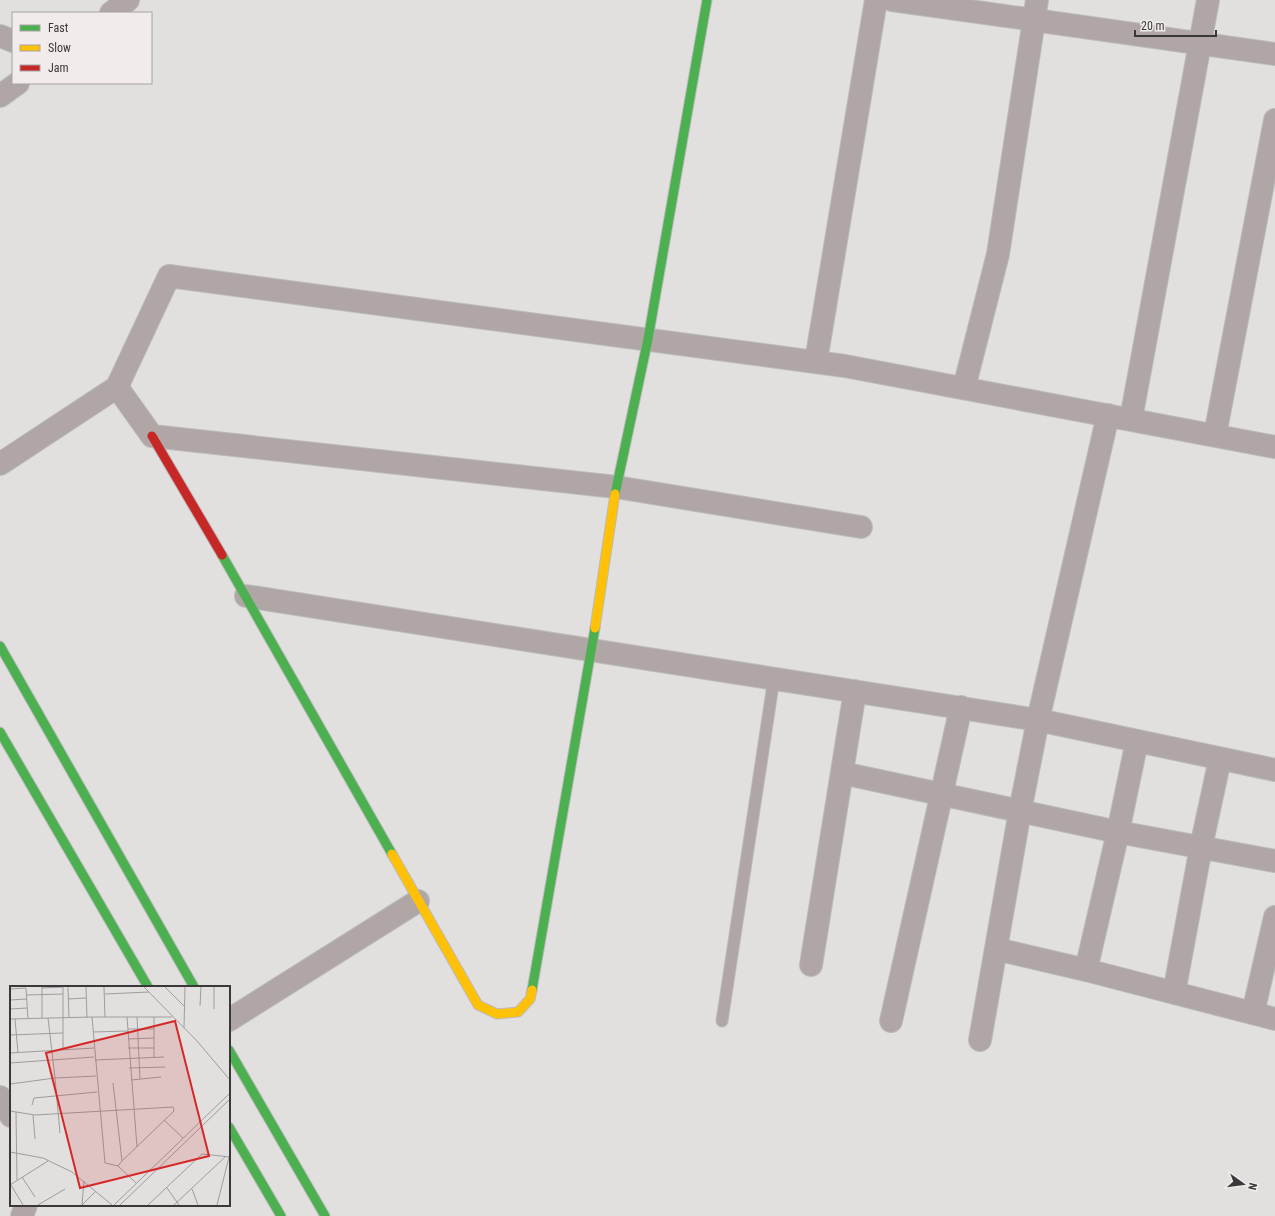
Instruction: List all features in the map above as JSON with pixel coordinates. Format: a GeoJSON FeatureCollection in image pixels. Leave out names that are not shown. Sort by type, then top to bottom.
{"type":"FeatureCollection","features":[{"type":"Feature","properties":{"kind":"street"},"geometry":{"type":"LineString","coordinates":[[112,12],[128,0]]}},
{"type":"Feature","properties":{"kind":"street"},"geometry":{"type":"LineString","coordinates":[[117,387],[152,436],[246,596],[478,1006],[497,1014],[518,1012],[530,999],[592,650],[616,487],[648,340],[707,0]]}},
{"type":"Feature","properties":{"kind":"street"},"geometry":{"type":"LineString","coordinates":[[816,361],[876,0]]}},
{"type":"Feature","properties":{"kind":"street"},"geometry":{"type":"LineString","coordinates":[[892,0],[1035,10],[1200,43],[1275,54]]}},
{"type":"Feature","properties":{"kind":"street"},"geometry":{"type":"LineString","coordinates":[[1131,419],[1208,0]]}},
{"type":"Feature","properties":{"kind":"street"},"geometry":{"type":"LineString","coordinates":[[964,388],[998,254],[1035,10]]}},
{"type":"Feature","properties":{"kind":"street"},"geometry":{"type":"LineString","coordinates":[[0,36],[12,41]]}},
{"type":"Feature","properties":{"kind":"street"},"geometry":{"type":"LineString","coordinates":[[0,96],[17,84]]}},
{"type":"Feature","properties":{"kind":"street"},"geometry":{"type":"LineString","coordinates":[[1215,435],[1271,158],[1275,120]]}},
{"type":"Feature","properties":{"kind":"street"},"geometry":{"type":"LineString","coordinates":[[0,464],[117,387],[168,276],[816,361],[1275,447]]}},
{"type":"Feature","properties":{"kind":"street"},"geometry":{"type":"LineString","coordinates":[[980,1040],[1020,810],[1038,720],[1108,415]]}},
{"type":"Feature","properties":{"kind":"street"},"geometry":{"type":"LineString","coordinates":[[152,436],[616,487],[861,527]]}},
{"type":"Feature","properties":{"kind":"street"},"geometry":{"type":"LineString","coordinates":[[246,596],[1038,720],[1275,770]]}},
{"type":"Feature","properties":{"kind":"street"},"geometry":{"type":"LineString","coordinates":[[0,646],[193,986]]}},
{"type":"Feature","properties":{"kind":"street"},"geometry":{"type":"LineString","coordinates":[[811,965],[855,691]]}},
{"type":"Feature","properties":{"kind":"street"},"geometry":{"type":"LineString","coordinates":[[891,1021],[940,794],[961,707]]}},
{"type":"Feature","properties":{"kind":"street"},"geometry":{"type":"LineString","coordinates":[[0,732],[147,986]]}},
{"type":"Feature","properties":{"kind":"street"},"geometry":{"type":"LineString","coordinates":[[1086,970],[1138,741]]}},
{"type":"Feature","properties":{"kind":"street"},"geometry":{"type":"LineString","coordinates":[[1174,993],[1201,847],[1220,758]]}},
{"type":"Feature","properties":{"kind":"street"},"geometry":{"type":"LineString","coordinates":[[842,773],[1118,832],[1275,861]]}},
{"type":"Feature","properties":{"kind":"street"},"geometry":{"type":"LineString","coordinates":[[230,1019],[418,901]]}},
{"type":"Feature","properties":{"kind":"street"},"geometry":{"type":"LineString","coordinates":[[1253,1013],[1275,917]]}},
{"type":"Feature","properties":{"kind":"street"},"geometry":{"type":"LineString","coordinates":[[996,949],[1086,970],[1275,1019]]}},
{"type":"Feature","properties":{"kind":"street"},"geometry":{"type":"LineString","coordinates":[[230,1052],[325,1216]]}},
{"type":"Feature","properties":{"kind":"street"},"geometry":{"type":"LineString","coordinates":[[0,1097],[10,1114]]}},
{"type":"Feature","properties":{"kind":"street"},"geometry":{"type":"LineString","coordinates":[[230,1129],[281,1216]]}},
{"type":"Feature","properties":{"kind":"street"},"geometry":{"type":"LineString","coordinates":[[22,1216],[26,1206]]}},
{"type":"Feature","properties":{"kind":"lane"},"geometry":{"type":"LineString","coordinates":[[722,1020],[774,678]]}},
{"type":"Feature","properties":{"kind":"traffic: fast"},"geometry":{"type":"LineString","coordinates":[[615,494],[648,339],[707,0]]}},
{"type":"Feature","properties":{"kind":"traffic: fast"},"geometry":{"type":"LineString","coordinates":[[222,555],[392,854]]}},
{"type":"Feature","properties":{"kind":"traffic: fast"},"geometry":{"type":"LineString","coordinates":[[532,990],[595,628]]}},
{"type":"Feature","properties":{"kind":"traffic: fast"},"geometry":{"type":"LineString","coordinates":[[0,646],[193,986]]}},
{"type":"Feature","properties":{"kind":"traffic: fast"},"geometry":{"type":"LineString","coordinates":[[0,732],[147,986]]}},
{"type":"Feature","properties":{"kind":"traffic: fast"},"geometry":{"type":"LineString","coordinates":[[230,1052],[325,1216]]}},
{"type":"Feature","properties":{"kind":"traffic: fast"},"geometry":{"type":"LineString","coordinates":[[230,1129],[281,1216]]}},
{"type":"Feature","properties":{"kind":"traffic: slow"},"geometry":{"type":"LineString","coordinates":[[595,628],[615,494]]}},
{"type":"Feature","properties":{"kind":"traffic: slow"},"geometry":{"type":"LineString","coordinates":[[392,854],[478,1005],[497,1014],[518,1012],[530,999],[532,990]]}},
{"type":"Feature","properties":{"kind":"traffic: jam"},"geometry":{"type":"LineString","coordinates":[[152,436],[222,555]]}}]}
